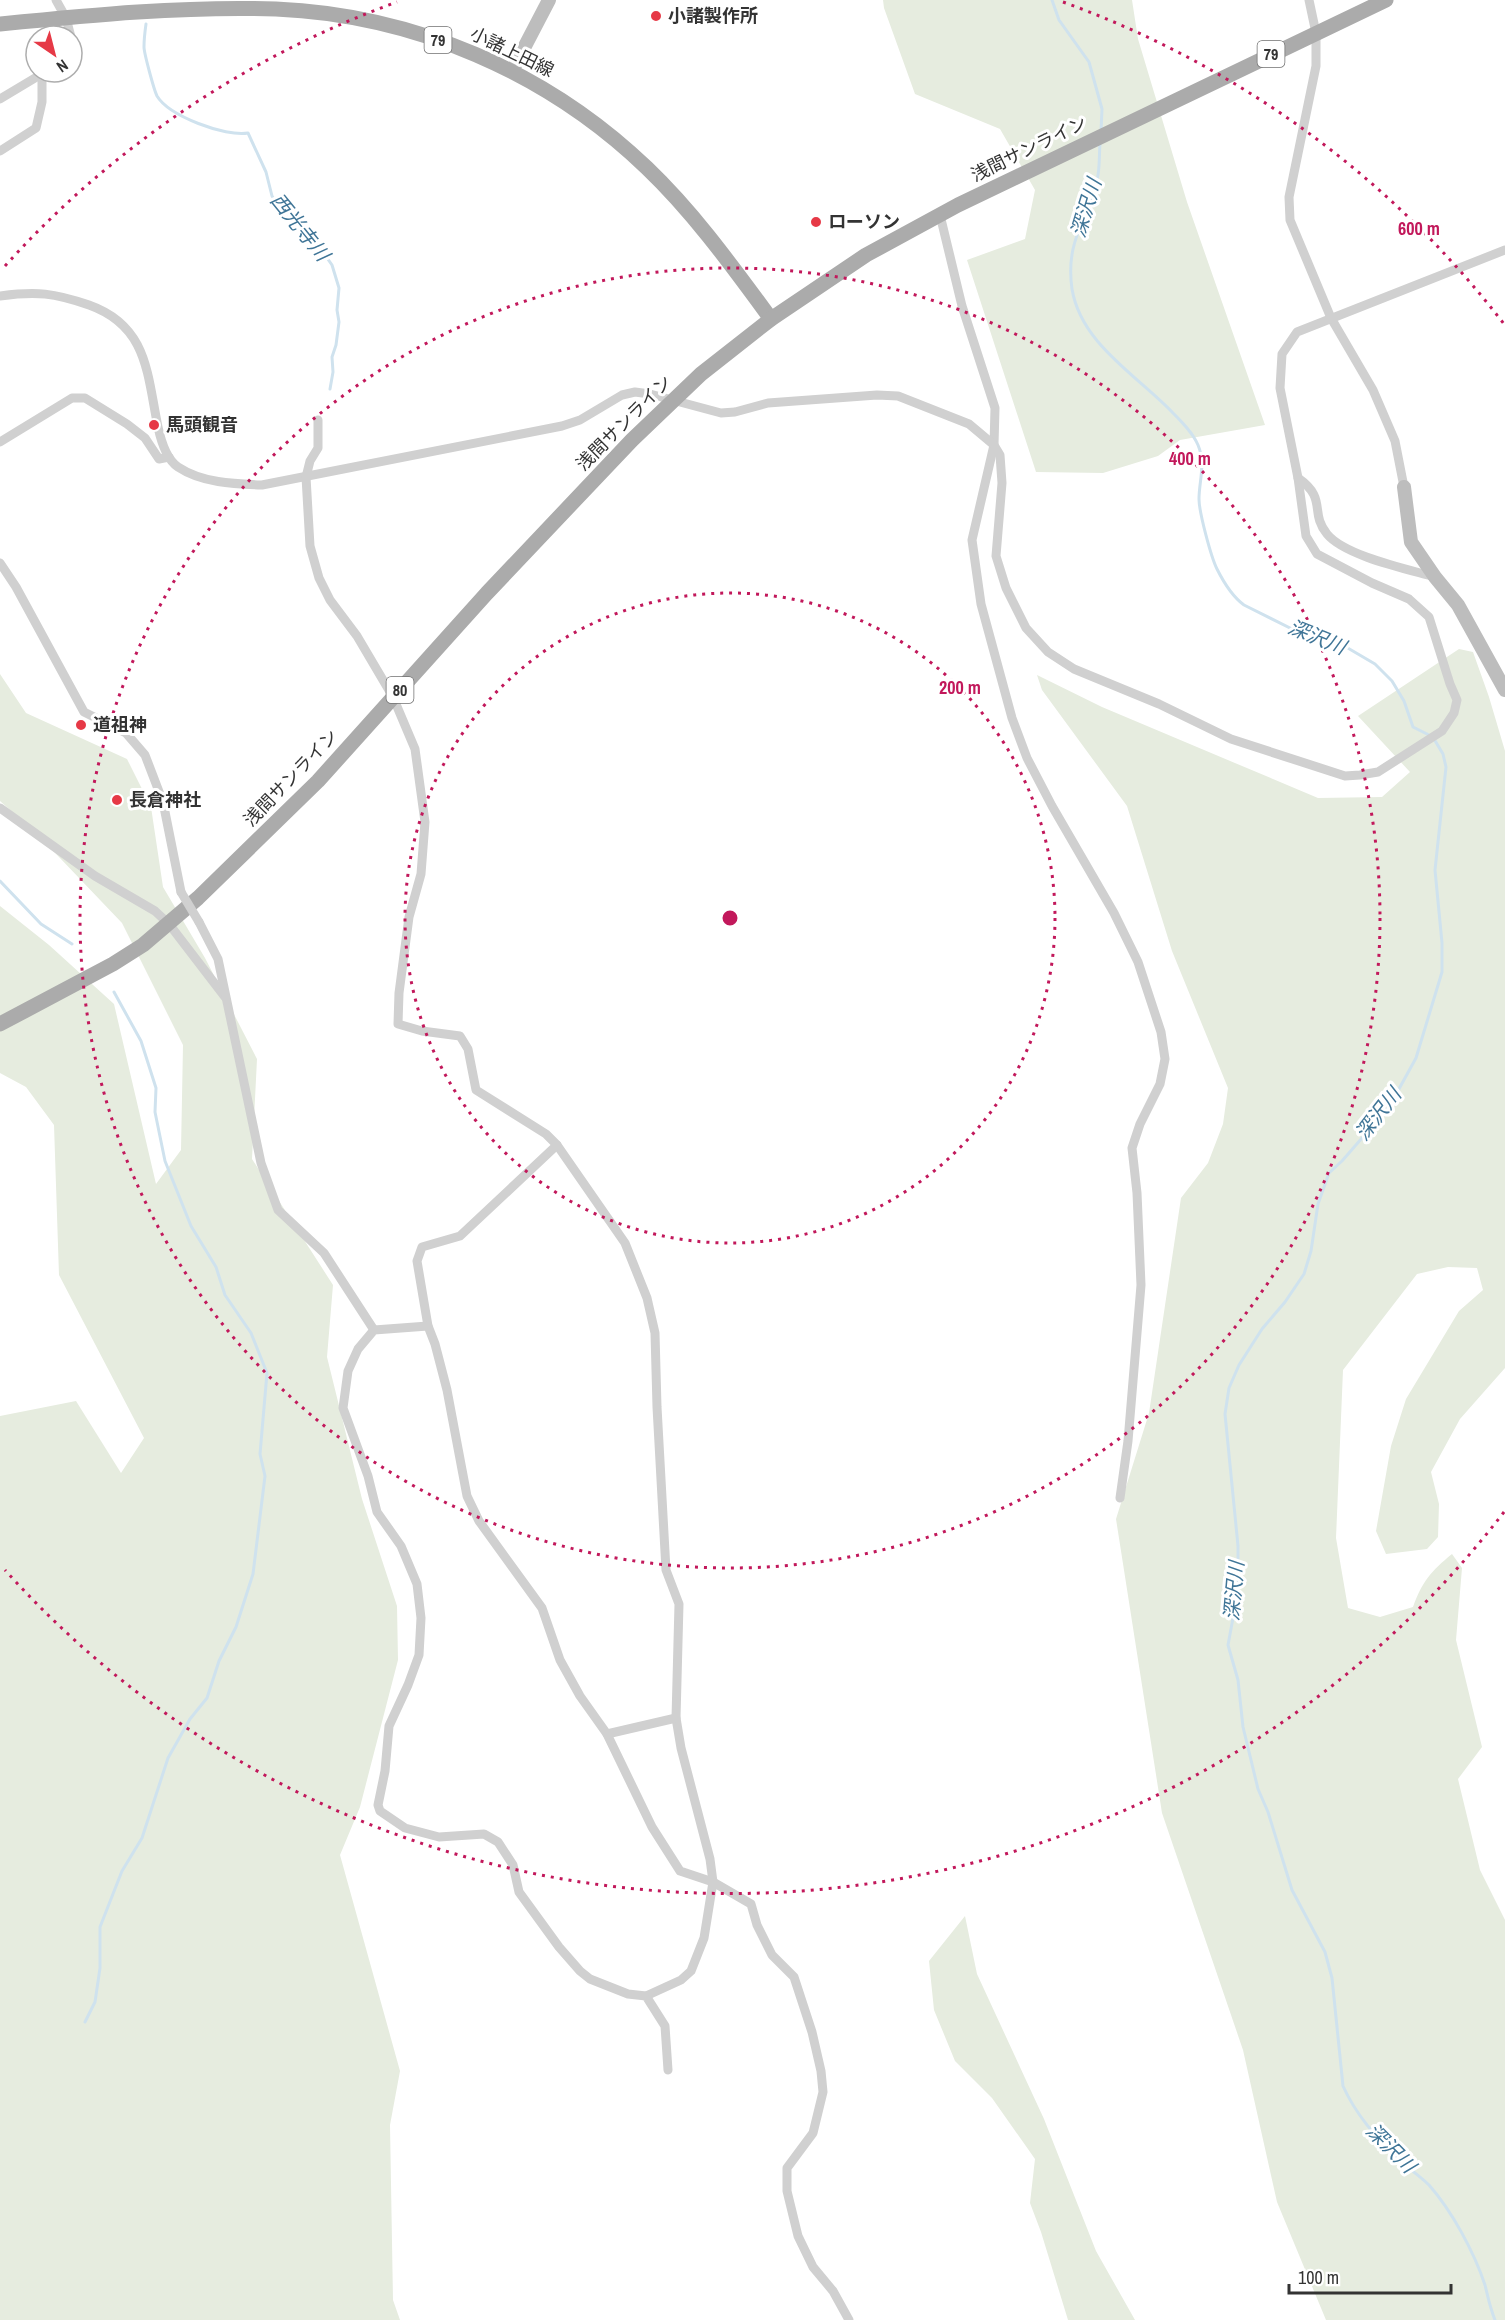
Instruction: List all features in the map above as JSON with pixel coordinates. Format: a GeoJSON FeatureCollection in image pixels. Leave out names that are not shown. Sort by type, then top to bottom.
{"type":"FeatureCollection","features":[{"type":"Feature","properties":{"kind":"main road","name":"浅間サンライン"},"geometry":{"type":"LineString","coordinates":[[0,1023],[113,964],[143,945],[198,898],[318,781],[530,547],[672,400],[771,319],[866,255],[958,205],[1156,108],[1386,0]]}},
{"type":"Feature","properties":{"kind":"main road","name":"小諸上田線"},"geometry":{"type":"LineString","coordinates":[[0,24],[231,8],[321,13],[364,21],[463,48],[512,71],[574,108],[647,168],[694,218],[771,319]]}},
{"type":"Feature","properties":{"kind":"street"},"geometry":{"type":"LineString","coordinates":[[56,0],[68,24]]}},
{"type":"Feature","properties":{"kind":"street"},"geometry":{"type":"LineString","coordinates":[[512,71],[549,0]]}},
{"type":"Feature","properties":{"kind":"street"},"geometry":{"type":"LineString","coordinates":[[1309,0],[1316,33],[1316,66],[1289,197],[1290,220],[1330,318],[1373,390],[1395,441],[1411,542],[1458,605],[1505,690]]}},
{"type":"Feature","properties":{"kind":"street"},"geometry":{"type":"LineString","coordinates":[[0,99],[25,84]]}},
{"type":"Feature","properties":{"kind":"street"},"geometry":{"type":"LineString","coordinates":[[0,151],[36,128],[42,102],[43,84]]}},
{"type":"Feature","properties":{"kind":"street"},"geometry":{"type":"LineString","coordinates":[[940,215],[962,306],[995,408],[994,445],[972,540],[981,604],[1012,718],[1027,758],[1052,806],[1114,912],[1138,962],[1161,1032],[1165,1059],[1160,1084],[1140,1124],[1132,1148],[1137,1193],[1141,1285],[1128,1441],[1120,1498]]}},
{"type":"Feature","properties":{"kind":"street"},"geometry":{"type":"LineString","coordinates":[[0,296],[29,292],[56,294],[105,311],[124,324],[140,347],[161,440],[169,457],[177,466],[190,473],[211,480],[236,484],[262,485],[562,426],[580,420],[622,395],[635,392],[721,413],[735,412],[768,403],[877,395],[898,396],[969,424],[994,445],[1000,455],[1002,483],[996,556],[1006,588],[1026,628],[1048,652],[1074,669],[1159,704],[1231,739],[1345,777],[1378,772],[1442,731],[1454,713],[1457,700],[1429,617],[1409,599],[1372,583],[1317,554],[1306,536],[1298,478],[1280,388],[1282,354],[1297,332],[1505,250]]}},
{"type":"Feature","properties":{"kind":"street"},"geometry":{"type":"LineString","coordinates":[[0,442],[72,398],[85,398],[145,438],[159,459],[169,457]]}},
{"type":"Feature","properties":{"kind":"street"},"geometry":{"type":"LineString","coordinates":[[318,420],[318,448],[310,461],[306,477],[310,546],[319,578],[330,600],[357,636],[393,697],[416,749],[425,822],[421,874],[409,916],[399,993],[398,1024],[422,1031],[460,1036],[468,1050],[476,1090],[546,1134],[557,1145],[625,1243],[647,1298],[655,1333],[666,1570],[679,1604],[676,1718],[681,1748],[710,1859],[713,1882],[704,1938],[691,1971],[681,1980],[646,1996],[628,1994],[590,1979],[580,1971],[559,1947],[519,1892],[513,1864],[498,1842],[484,1834],[440,1837],[405,1828],[380,1811],[378,1805],[386,1771],[389,1726],[419,1655],[421,1618],[417,1584],[401,1546],[377,1512],[368,1476],[343,1408],[348,1371],[358,1349],[374,1330],[428,1326]]}},
{"type":"Feature","properties":{"kind":"street"},"geometry":{"type":"LineString","coordinates":[[1298,478],[1311,487],[1316,498],[1318,518],[1326,533],[1341,546],[1386,563],[1435,577]]}},
{"type":"Feature","properties":{"kind":"street"},"geometry":{"type":"LineString","coordinates":[[0,563],[16,587],[84,712],[126,733],[145,755],[163,802],[181,892],[218,959],[261,1163],[278,1210],[324,1253],[374,1330]]}},
{"type":"Feature","properties":{"kind":"street"},"geometry":{"type":"LineString","coordinates":[[0,808],[95,876],[155,911],[169,924],[226,999]]}},
{"type":"Feature","properties":{"kind":"street"},"geometry":{"type":"LineString","coordinates":[[557,1145],[460,1236],[422,1247],[417,1261],[428,1326],[447,1390],[466,1496],[479,1521],[542,1608],[560,1660],[580,1696],[607,1734],[652,1827],[680,1871],[713,1882],[752,1904],[757,1924],[772,1955],[794,1977],[818,2057],[823,2092],[813,2133],[787,2168],[787,2191],[798,2236],[813,2267],[833,2291],[849,2320]]}},
{"type":"Feature","properties":{"kind":"street"},"geometry":{"type":"LineString","coordinates":[[607,1734],[676,1718]]}},
{"type":"Feature","properties":{"kind":"street"},"geometry":{"type":"LineString","coordinates":[[646,1996],[665,2026],[668,2070]]}},
{"type":"Feature","properties":{"kind":"shaded area"},"geometry":{"type":"Polygon","coordinates":[[[883,0],[1132,0],[1138,39],[1187,202],[1265,425],[1180,440],[1158,456],[1103,473],[1036,472],[967,260],[1025,239],[1035,190],[1000,129],[915,94],[883,0]]]}},
{"type":"Feature","properties":{"kind":"shaded area"},"geometry":{"type":"Polygon","coordinates":[[[1459,649],[1473,652],[1505,751],[1505,1368],[1460,1419],[1431,1472],[1439,1504],[1438,1537],[1427,1549],[1386,1554],[1376,1531],[1391,1446],[1406,1399],[1459,1311],[1483,1290],[1477,1268],[1448,1267],[1417,1274],[1343,1370],[1336,1538],[1348,1608],[1380,1617],[1413,1607],[1428,1577],[1452,1554],[1462,1568],[1456,1640],[1482,1747],[1458,1779],[1480,1870],[1505,1920],[1505,2320],[1326,2320],[1277,2202],[1243,2050],[1162,1813],[1116,1519],[1149,1413],[1181,1198],[1208,1163],[1223,1124],[1228,1088],[1172,951],[1127,806],[1042,690],[1037,675],[1102,707],[1318,798],[1382,797],[1410,772],[1358,716],[1459,649]]]}},
{"type":"Feature","properties":{"kind":"shaded area"},"geometry":{"type":"Polygon","coordinates":[[[0,674],[26,713],[127,759],[151,807],[163,887],[205,958],[257,1059],[252,1159],[333,1285],[327,1357],[362,1499],[397,1606],[398,1660],[360,1807],[340,1855],[400,2071],[390,2125],[393,2300],[400,2320],[0,2320],[0,1416],[76,1401],[121,1473],[144,1438],[59,1275],[54,1125],[26,1087],[0,1073],[0,906],[49,945],[114,1004],[156,1184],[181,1150],[183,1045],[122,923],[38,835],[0,801],[0,674]]]}},
{"type":"Feature","properties":{"kind":"shaded area"},"geometry":{"type":"Polygon","coordinates":[[[965,1916],[977,1974],[1044,2119],[1096,2251],[1135,2320],[1068,2320],[1030,2203],[1035,2159],[992,2098],[955,2061],[934,2010],[929,1961],[965,1916]]]}},
{"type":"Feature","properties":{"kind":"waterway","name":"深沢川"},"geometry":{"type":"LineString","coordinates":[[1052,0],[1059,20],[1089,62],[1102,109],[1101,131]]}},
{"type":"Feature","properties":{"kind":"waterway","name":"西光寺川"},"geometry":{"type":"LineString","coordinates":[[146,24],[144,51],[157,96],[173,111],[198,124],[226,132],[248,133],[266,172],[272,196],[279,207],[306,228],[332,265],[339,288],[337,310],[339,322],[332,357],[333,372],[330,389]]}},
{"type":"Feature","properties":{"kind":"waterway","name":"深沢川"},"geometry":{"type":"LineString","coordinates":[[1100,144],[1097,180],[1074,244],[1072,257],[1072,289],[1077,309],[1099,343],[1176,416],[1196,441],[1202,459],[1199,499],[1201,514],[1219,574],[1232,593],[1244,605],[1298,632],[1329,637],[1375,664],[1392,681],[1404,701],[1413,727],[1429,735]]}},
{"type":"Feature","properties":{"kind":"waterway","name":"深沢川"},"geometry":{"type":"LineString","coordinates":[[1434,739],[1443,754],[1446,767],[1435,870],[1442,943],[1442,972],[1416,1058],[1389,1107],[1329,1173],[1318,1204],[1311,1251],[1304,1274],[1285,1302],[1262,1329],[1239,1365],[1229,1388],[1225,1414],[1238,1546],[1238,1591],[1228,1645],[1238,1680],[1243,1727],[1258,1789],[1268,1812],[1292,1890],[1325,1952],[1332,1978],[1343,2086],[1354,2107],[1374,2134],[1398,2159],[1429,2185],[1446,2207],[1475,2259],[1495,2320]]}},
{"type":"Feature","properties":{"kind":"waterway"},"geometry":{"type":"LineString","coordinates":[[0,881],[41,924],[72,944]]}},
{"type":"Feature","properties":{"kind":"waterway"},"geometry":{"type":"LineString","coordinates":[[85,2022],[95,2002],[100,1968],[100,1927],[122,1871],[142,1838],[168,1758],[190,1719],[207,1698],[219,1661],[236,1627],[253,1574],[265,1476],[260,1454],[267,1373],[251,1333],[225,1295],[216,1267],[191,1226],[165,1161],[155,1112],[156,1088],[141,1041],[114,992]]}},
{"type":"Feature","properties":{"kind":"place","name":"小諸製作所"},"geometry":{"type":"Point","coordinates":[656,16]}},
{"type":"Feature","properties":{"kind":"place","name":"ローソン"},"geometry":{"type":"Point","coordinates":[816,222]}},
{"type":"Feature","properties":{"kind":"place","name":"馬頭観音"},"geometry":{"type":"Point","coordinates":[154,425]}},
{"type":"Feature","properties":{"kind":"place","name":"道祖神"},"geometry":{"type":"Point","coordinates":[81,725]}},
{"type":"Feature","properties":{"kind":"place","name":"長倉神社"},"geometry":{"type":"Point","coordinates":[117,800]}}]}
